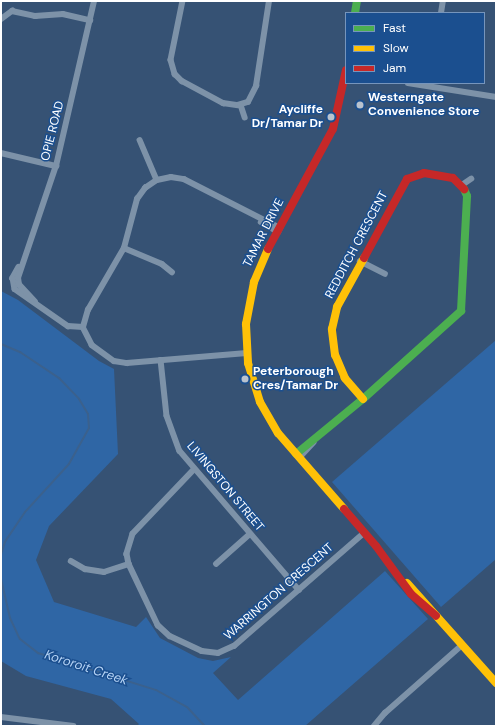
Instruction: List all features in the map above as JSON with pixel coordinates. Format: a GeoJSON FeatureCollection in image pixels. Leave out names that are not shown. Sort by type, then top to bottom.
{"type":"FeatureCollection","features":[{"type":"Feature","properties":{"kind":"street","name":"OPIE ROAD"},"geometry":{"type":"LineString","coordinates":[[83,327],[68,326],[35,302],[16,282],[21,264],[42,212],[56,166],[94,1]]}},
{"type":"Feature","properties":{"kind":"street"},"geometry":{"type":"LineString","coordinates":[[183,1],[171,60],[175,74],[182,81],[223,103],[241,105],[251,97],[256,86],[270,1]]}},
{"type":"Feature","properties":{"kind":"street"},"geometry":{"type":"LineString","coordinates":[[355,12],[357,1]]}},
{"type":"Feature","properties":{"kind":"street"},"geometry":{"type":"LineString","coordinates":[[442,12],[443,1]]}},
{"type":"Feature","properties":{"kind":"street"},"geometry":{"type":"LineString","coordinates":[[1,19],[12,11],[31,15],[63,14],[90,20]]}},
{"type":"Feature","properties":{"kind":"street","name":"TAMAR DRIVE"},"geometry":{"type":"LineString","coordinates":[[345,77],[333,129],[258,270],[251,291],[246,324],[246,351],[252,378],[263,408],[275,428],[403,581],[422,597],[436,616],[496,684]]}},
{"type":"Feature","properties":{"kind":"street"},"geometry":{"type":"LineString","coordinates":[[419,84],[496,97]]}},
{"type":"Feature","properties":{"kind":"street"},"geometry":{"type":"LineString","coordinates":[[241,105],[244,118]]}},
{"type":"Feature","properties":{"kind":"street"},"geometry":{"type":"LineString","coordinates":[[140,140],[156,180]]}},
{"type":"Feature","properties":{"kind":"street"},"geometry":{"type":"LineString","coordinates":[[1,153],[56,166]]}},
{"type":"Feature","properties":{"kind":"street","name":"REDDITCH CRESCENT"},"geometry":{"type":"LineString","coordinates":[[363,399],[340,367],[332,341],[337,307],[360,261],[407,179],[424,173],[453,178],[462,185]]}},
{"type":"Feature","properties":{"kind":"street"},"geometry":{"type":"LineString","coordinates":[[246,351],[126,363],[114,361],[92,344],[83,327],[88,310],[124,248],[137,199],[145,188],[156,180],[171,177],[184,179],[279,230]]}},
{"type":"Feature","properties":{"kind":"street"},"geometry":{"type":"LineString","coordinates":[[298,456],[461,311],[467,202],[462,185],[471,179]]}},
{"type":"Feature","properties":{"kind":"street"},"geometry":{"type":"LineString","coordinates":[[124,248],[162,264],[172,272]]}},
{"type":"Feature","properties":{"kind":"street"},"geometry":{"type":"LineString","coordinates":[[360,261],[385,274]]}},
{"type":"Feature","properties":{"kind":"street","name":"LIVINGSTON STREET"},"geometry":{"type":"LineString","coordinates":[[161,360],[170,429],[180,451],[194,470],[299,590]]}},
{"type":"Feature","properties":{"kind":"street","name":"WARRINGTON CRESCENT"},"geometry":{"type":"LineString","coordinates":[[194,470],[133,534],[128,550],[129,564],[162,629],[206,652],[229,650],[364,533]]}},
{"type":"Feature","properties":{"kind":"street"},"geometry":{"type":"LineString","coordinates":[[216,564],[250,534]]}},
{"type":"Feature","properties":{"kind":"street"},"geometry":{"type":"LineString","coordinates":[[71,560],[85,569],[104,572],[129,564]]}},
{"type":"Feature","properties":{"kind":"street"},"geometry":{"type":"LineString","coordinates":[[374,726],[385,713],[462,645]]}},
{"type":"Feature","properties":{"kind":"street"},"geometry":{"type":"LineString","coordinates":[[1,717],[73,726]]}},
{"type":"Feature","properties":{"kind":"shaded area"},"geometry":{"type":"Polygon","coordinates":[[[1,291],[18,300],[99,361],[114,369],[118,454],[49,526],[36,560],[54,602],[136,627],[146,617],[160,638],[198,658],[213,661],[231,657],[213,673],[238,700],[385,571],[428,619],[305,726],[137,726],[139,724],[111,699],[26,676],[1,661],[1,291]]]}},
{"type":"Feature","properties":{"kind":"shaded area"},"geometry":{"type":"Polygon","coordinates":[[[496,340],[496,559],[441,607],[332,482],[496,340]]]}},
{"type":"Feature","properties":{"kind":"waterway","name":"Kororoit Creek"},"geometry":{"type":"LineString","coordinates":[[1,344],[20,352],[59,378],[79,399],[88,414],[89,428],[69,464],[25,512],[5,542],[1,554]]}},
{"type":"Feature","properties":{"kind":"waterway","name":"Kororoit Creek"},"geometry":{"type":"LineString","coordinates":[[1,579],[10,618],[20,639],[38,653],[156,690],[187,707],[205,726]]}},
{"type":"Feature","properties":{"kind":"traffic: fast"},"geometry":{"type":"LineString","coordinates":[[355,12],[357,1]]}},
{"type":"Feature","properties":{"kind":"traffic: fast"},"geometry":{"type":"LineString","coordinates":[[296,454],[363,399],[461,311],[467,196],[464,189]]}},
{"type":"Feature","properties":{"kind":"traffic: slow"},"geometry":{"type":"LineString","coordinates":[[268,249],[254,282],[246,324],[248,363],[260,402],[278,433],[344,509]]}},
{"type":"Feature","properties":{"kind":"traffic: slow"},"geometry":{"type":"LineString","coordinates":[[363,399],[345,378],[335,355],[332,329],[337,307],[364,258]]}},
{"type":"Feature","properties":{"kind":"traffic: slow"},"geometry":{"type":"LineString","coordinates":[[407,583],[496,683]]}},
{"type":"Feature","properties":{"kind":"traffic: jam"},"geometry":{"type":"LineString","coordinates":[[268,249],[333,129],[345,75]]}},
{"type":"Feature","properties":{"kind":"traffic: jam"},"geometry":{"type":"LineString","coordinates":[[364,258],[407,179],[424,173],[453,178],[464,189]]}},
{"type":"Feature","properties":{"kind":"traffic: jam"},"geometry":{"type":"LineString","coordinates":[[344,509],[376,546],[411,594],[436,616]]}},
{"type":"Feature","properties":{"kind":"place","name":"Westerngate Convenience Store"},"geometry":{"type":"Point","coordinates":[360,105]}},
{"type":"Feature","properties":{"kind":"place","name":"Aycliffe Dr/Tamar Dr"},"geometry":{"type":"Point","coordinates":[331,117]}},
{"type":"Feature","properties":{"kind":"place","name":"Peterborough Cres/Tamar Dr"},"geometry":{"type":"Point","coordinates":[245,379]}}]}
